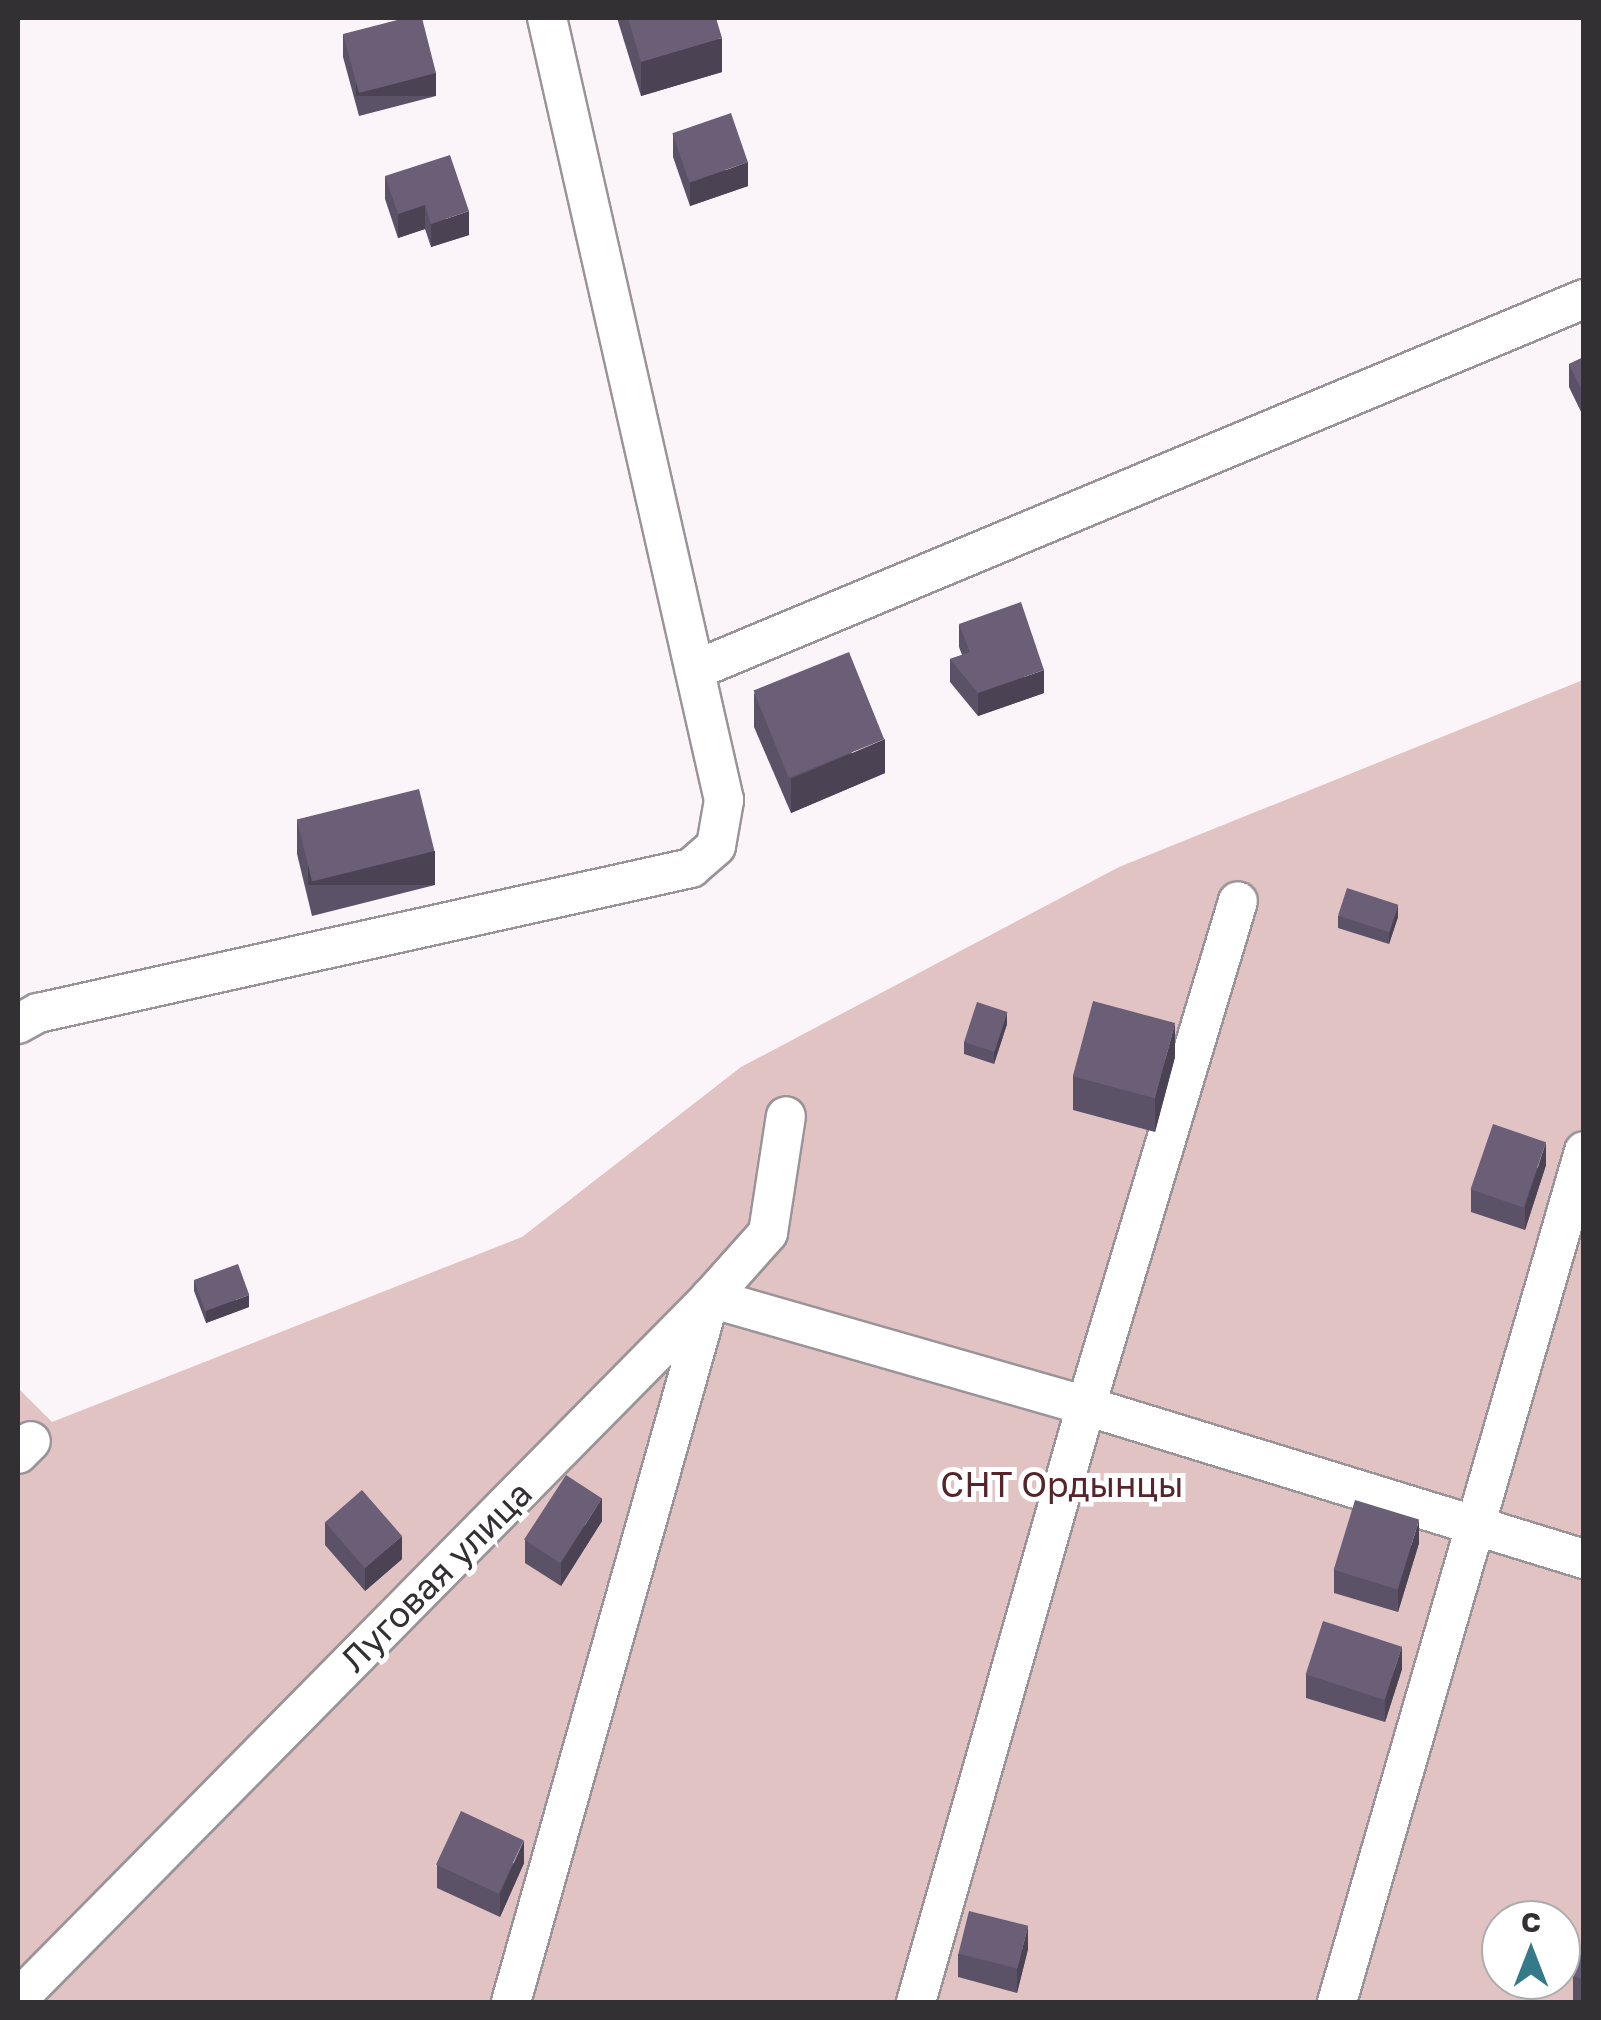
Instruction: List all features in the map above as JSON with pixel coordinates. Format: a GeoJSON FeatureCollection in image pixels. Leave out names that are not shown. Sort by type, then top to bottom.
{"type":"FeatureCollection","features":[{"type":"Feature","properties":{"kind":"street"},"geometry":{"type":"LineString","coordinates":[[18,1024],[38,1013],[691,868],[716,846],[724,800],[547,18]]}},
{"type":"Feature","properties":{"kind":"street"},"geometry":{"type":"LineString","coordinates":[[696,670],[1584,298]]}},
{"type":"Feature","properties":{"kind":"street"},"geometry":{"type":"LineString","coordinates":[[916,2002],[1086,1406],[1238,901]]}},
{"type":"Feature","properties":{"kind":"street","name":"Луговая улица"},"geometry":{"type":"LineString","coordinates":[[18,1999],[710,1298],[768,1233],[786,1116]]}},
{"type":"Feature","properties":{"kind":"street"},"geometry":{"type":"LineString","coordinates":[[1337,2002],[1584,1151]]}},
{"type":"Feature","properties":{"kind":"street"},"geometry":{"type":"LineString","coordinates":[[510,2002],[710,1298],[1086,1406],[1584,1559]]}},
{"type":"Feature","properties":{"kind":"green space","name":"СНТ Ордынцы"},"geometry":{"type":"Polygon","coordinates":[[[1583,680],[1583,2002],[18,2002],[18,1388],[52,1422],[522,1237],[741,1067],[1119,867],[1583,680]]]}},
{"type":"Feature","properties":{"kind":"building"},"geometry":{"type":"Polygon","coordinates":[[[405,18],[422,18],[436,73],[359,93],[343,34],[405,18]]]}},
{"type":"Feature","properties":{"kind":"building"},"geometry":{"type":"Polygon","coordinates":[[[628,18],[716,18],[722,38],[641,62],[628,18]]]}},
{"type":"Feature","properties":{"kind":"building"},"geometry":{"type":"Polygon","coordinates":[[[731,113],[748,162],[689,182],[672,133],[731,113]]]}},
{"type":"Feature","properties":{"kind":"building"},"geometry":{"type":"Polygon","coordinates":[[[450,155],[469,211],[431,224],[425,205],[398,214],[385,176],[450,155]]]}},
{"type":"Feature","properties":{"kind":"building"},"geometry":{"type":"Polygon","coordinates":[[[1584,357],[1584,395],[1569,364],[1584,357]]]}},
{"type":"Feature","properties":{"kind":"building"},"geometry":{"type":"Polygon","coordinates":[[[1021,602],[1044,670],[978,693],[950,659],[970,652],[959,624],[1021,602]]]}},
{"type":"Feature","properties":{"kind":"building"},"geometry":{"type":"Polygon","coordinates":[[[849,652],[884,739],[789,778],[754,691],[849,652]]]}},
{"type":"Feature","properties":{"kind":"building"},"geometry":{"type":"Polygon","coordinates":[[[419,789],[434,851],[312,882],[297,819],[419,789]]]}},
{"type":"Feature","properties":{"kind":"building"},"geometry":{"type":"Polygon","coordinates":[[[1347,888],[1398,905],[1389,932],[1338,916],[1347,888]]]}},
{"type":"Feature","properties":{"kind":"building"},"geometry":{"type":"Polygon","coordinates":[[[1093,1001],[1175,1023],[1155,1098],[1073,1076],[1093,1001]]]}},
{"type":"Feature","properties":{"kind":"building"},"geometry":{"type":"Polygon","coordinates":[[[977,1002],[1007,1012],[994,1052],[964,1042],[977,1002]]]}},
{"type":"Feature","properties":{"kind":"building"},"geometry":{"type":"Polygon","coordinates":[[[1493,1124],[1546,1142],[1523,1207],[1471,1189],[1493,1124]]]}},
{"type":"Feature","properties":{"kind":"building"},"geometry":{"type":"Polygon","coordinates":[[[238,1264],[249,1295],[205,1311],[194,1280],[238,1264]]]}},
{"type":"Feature","properties":{"kind":"building"},"geometry":{"type":"Polygon","coordinates":[[[566,1475],[602,1498],[560,1563],[524,1540],[566,1475]]]}},
{"type":"Feature","properties":{"kind":"building"},"geometry":{"type":"Polygon","coordinates":[[[362,1490],[402,1536],[365,1568],[325,1522],[362,1490]]]}},
{"type":"Feature","properties":{"kind":"building"},"geometry":{"type":"Polygon","coordinates":[[[1355,1500],[1419,1520],[1398,1589],[1334,1570],[1355,1500]]]}},
{"type":"Feature","properties":{"kind":"building"},"geometry":{"type":"Polygon","coordinates":[[[1323,1621],[1402,1647],[1385,1700],[1306,1674],[1323,1621]]]}},
{"type":"Feature","properties":{"kind":"building"},"geometry":{"type":"Polygon","coordinates":[[[461,1811],[524,1840],[499,1894],[436,1864],[461,1811]]]}},
{"type":"Feature","properties":{"kind":"building"},"geometry":{"type":"Polygon","coordinates":[[[969,1911],[1028,1926],[1018,1968],[958,1954],[969,1911]]]}},
{"type":"Feature","properties":{"kind":"building"},"geometry":{"type":"Polygon","coordinates":[[[1584,1946],[1584,1980],[1581,1979],[1584,1946]]]}}]}
